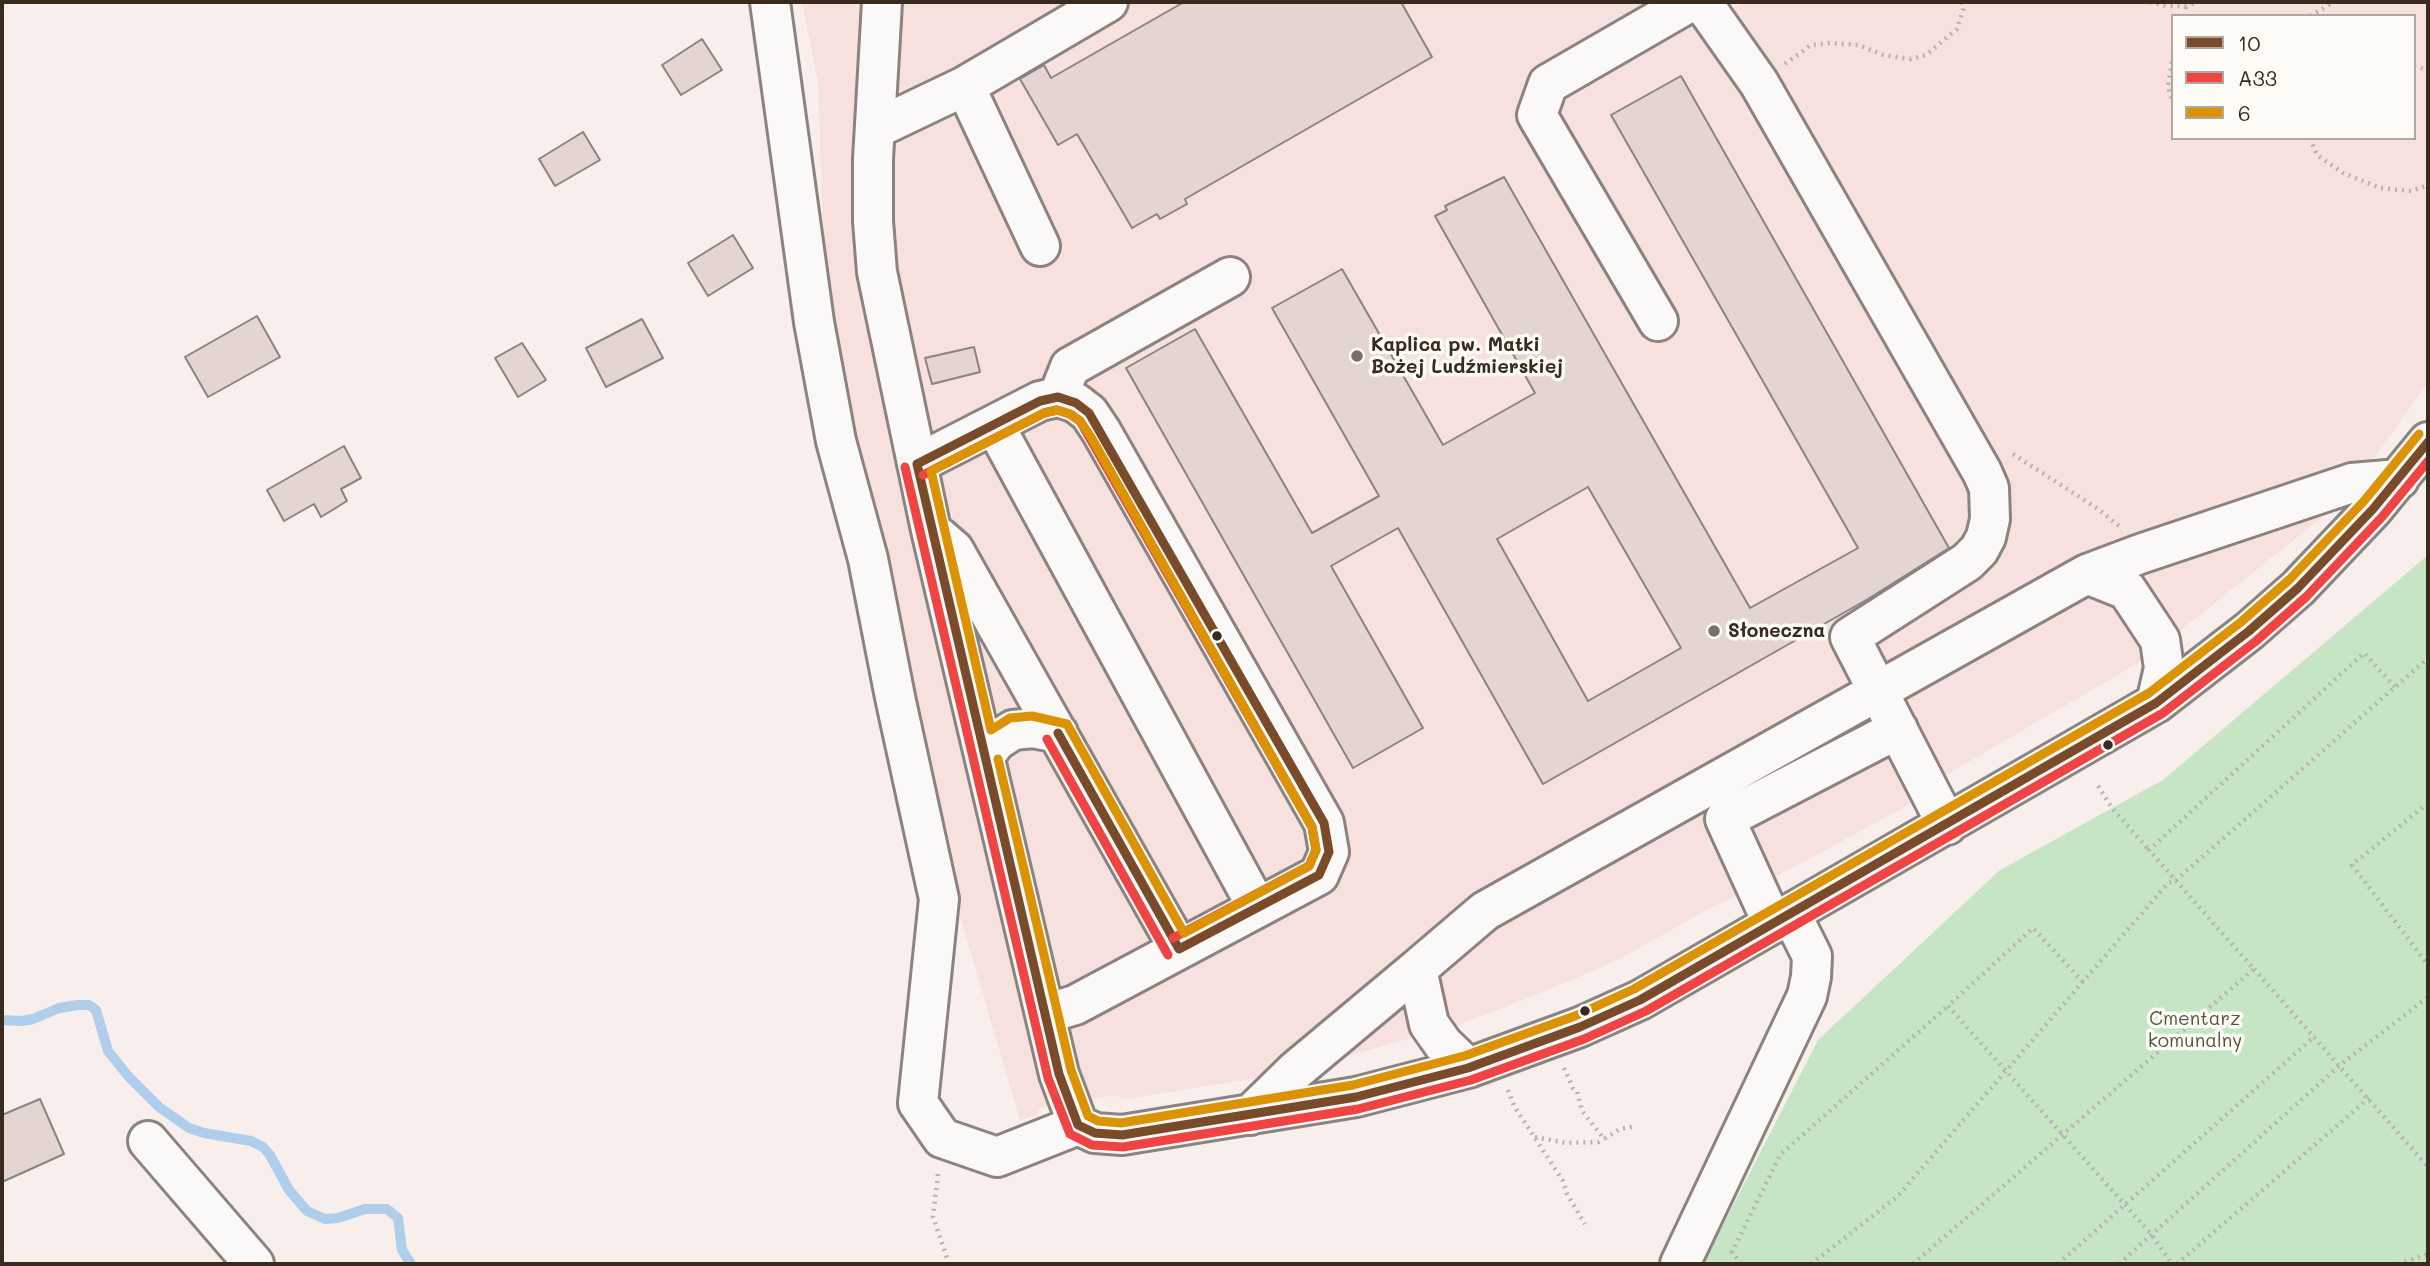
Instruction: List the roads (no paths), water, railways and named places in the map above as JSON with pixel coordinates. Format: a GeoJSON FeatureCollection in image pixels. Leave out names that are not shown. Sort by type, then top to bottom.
{"type":"FeatureCollection","features":[{"type":"Feature","properties":{"kind":"street"},"geometry":{"type":"LineString","coordinates":[[770,2],[814,322],[836,441],[868,559],[939,899],[918,1103],[942,1138],[997,1157],[1078,1125]]}},
{"type":"Feature","properties":{"kind":"street"},"geometry":{"type":"LineString","coordinates":[[882,2],[873,221],[877,272],[917,464],[1059,1074],[1078,1125],[1095,1133],[1122,1135],[1356,1097],[1468,1068],[1580,1027],[1640,1000],[2156,703],[2249,631],[2298,588],[2345,541],[2428,442]]}},
{"type":"Feature","properties":{"kind":"street"},"geometry":{"type":"LineString","coordinates":[[875,128],[965,86],[1108,2]]}},
{"type":"Feature","properties":{"kind":"street"},"geometry":{"type":"LineString","coordinates":[[1658,321],[1537,115],[1548,84],[1690,2]]}},
{"type":"Feature","properties":{"kind":"street"},"geometry":{"type":"LineString","coordinates":[[1702,2],[1759,83],[1989,488],[1990,519],[1986,537],[1979,550],[1967,562],[1850,637],[1947,825]]}},
{"type":"Feature","properties":{"kind":"street"},"geometry":{"type":"LineString","coordinates":[[965,86],[1040,246]]}},
{"type":"Feature","properties":{"kind":"street"},"geometry":{"type":"LineString","coordinates":[[1058,397],[1070,367],[1230,277]]}},
{"type":"Feature","properties":{"kind":"street"},"geometry":{"type":"LineString","coordinates":[[917,464],[1040,401],[1058,397],[1076,403],[1089,413],[1324,823],[1329,852],[1320,875],[1075,1005],[1045,1014]]}},
{"type":"Feature","properties":{"kind":"street"},"geometry":{"type":"LineString","coordinates":[[995,426],[1257,907]]}},
{"type":"Feature","properties":{"kind":"street"},"geometry":{"type":"LineString","coordinates":[[1250,1115],[1295,1071],[1485,911],[1877,690],[2087,574],[2352,483],[2399,479]]}},
{"type":"Feature","properties":{"kind":"street"},"geometry":{"type":"LineString","coordinates":[[932,530],[954,550],[1179,949]]}},
{"type":"Feature","properties":{"kind":"street"},"geometry":{"type":"LineString","coordinates":[[2087,574],[2127,590],[2160,639],[2164,668],[2156,703]]}},
{"type":"Feature","properties":{"kind":"street"},"geometry":{"type":"LineString","coordinates":[[985,756],[996,741],[1013,730],[1033,728],[1058,733]]}},
{"type":"Feature","properties":{"kind":"street"},"geometry":{"type":"LineString","coordinates":[[1680,1264],[1807,996],[1811,977],[1812,956],[1782,919],[1725,819],[1898,729]]}},
{"type":"Feature","properties":{"kind":"street"},"geometry":{"type":"LineString","coordinates":[[1417,969],[1429,1024],[1443,1044],[1468,1068]]}},
{"type":"Feature","properties":{"kind":"street"},"geometry":{"type":"LineString","coordinates":[[148,1141],[254,1264]]}},
{"type":"Feature","properties":{"kind":"waterway"},"geometry":{"type":"LineString","coordinates":[[2,1020],[33,1019],[59,1008],[89,1005],[96,1010],[108,1051],[159,1107],[189,1128],[251,1141],[263,1147],[289,1190],[307,1211],[325,1219],[338,1218],[365,1209],[387,1209],[398,1218],[402,1250],[411,1264]]}},
{"type":"Feature","properties":{"kind":"place","name":"Kaplica pw. Matki Bożej Ludźmierskiej"},"geometry":{"type":"Point","coordinates":[1357,356]}},
{"type":"Feature","properties":{"kind":"place","name":"Słoneczna"},"geometry":{"type":"Point","coordinates":[1714,631]}},
{"type":"Feature","properties":{"kind":"park label","name":"Cmentarz komunalny"},"geometry":{"type":"Point","coordinates":[2195,1030]}}]}
